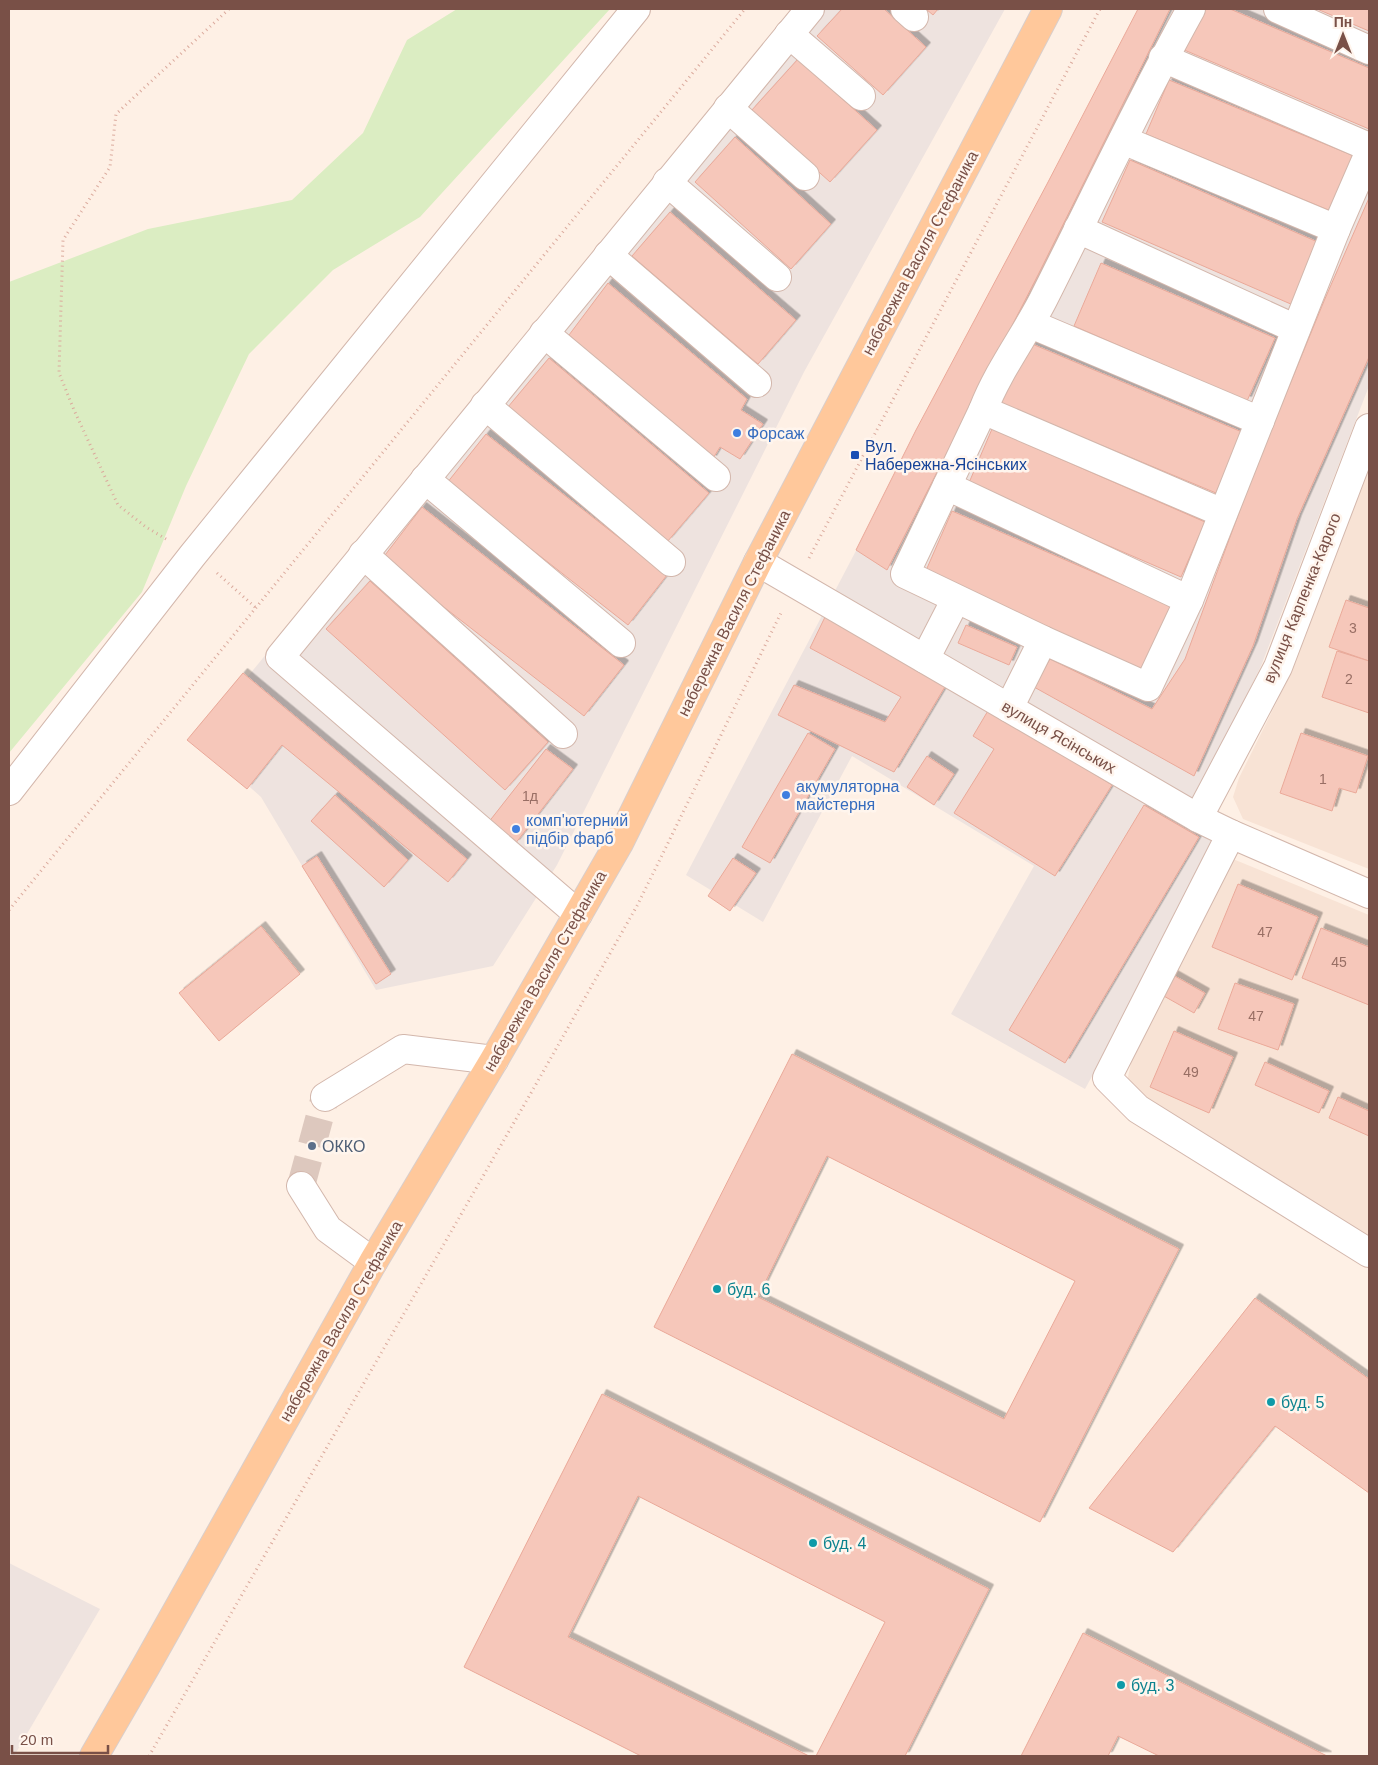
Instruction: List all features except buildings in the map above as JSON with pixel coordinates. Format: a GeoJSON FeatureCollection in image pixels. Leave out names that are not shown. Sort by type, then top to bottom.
{"type":"FeatureCollection","features":[{"type":"Feature","properties":{"kind":"main road","name":"набережна Василя Стефаника"},"geometry":{"type":"LineString","coordinates":[[94,1756],[373,1262],[494,1060],[619,843],[758,562],[1048,9]]}},
{"type":"Feature","properties":{"kind":"street"},"geometry":{"type":"LineString","coordinates":[[9,791],[192,556],[636,9]]}},
{"type":"Feature","properties":{"kind":"street"},"geometry":{"type":"LineString","coordinates":[[578,914],[280,657],[810,9]]}},
{"type":"Feature","properties":{"kind":"street"},"geometry":{"type":"LineString","coordinates":[[1191,9],[1163,58],[1031,324],[990,391],[983,410],[905,574],[1043,640],[1148,687],[1189,600],[1336,229],[1369,153]]}},
{"type":"Feature","properties":{"kind":"street"},"geometry":{"type":"LineString","coordinates":[[1278,9],[1369,50]]}},
{"type":"Feature","properties":{"kind":"street"},"geometry":{"type":"LineString","coordinates":[[789,34],[861,96]]}},
{"type":"Feature","properties":{"kind":"street"},"geometry":{"type":"LineString","coordinates":[[1163,58],[1369,147]]}},
{"type":"Feature","properties":{"kind":"street"},"geometry":{"type":"LineString","coordinates":[[728,108],[805,176]]}},
{"type":"Feature","properties":{"kind":"street"},"geometry":{"type":"LineString","coordinates":[[1123,140],[1336,229]]}},
{"type":"Feature","properties":{"kind":"street"},"geometry":{"type":"LineString","coordinates":[[667,182],[777,277]]}},
{"type":"Feature","properties":{"kind":"street"},"geometry":{"type":"LineString","coordinates":[[1078,229],[1296,329]]}},
{"type":"Feature","properties":{"kind":"street"},"geometry":{"type":"LineString","coordinates":[[608,255],[757,383]]}},
{"type":"Feature","properties":{"kind":"street"},"geometry":{"type":"LineString","coordinates":[[1031,324],[1260,421]]}},
{"type":"Feature","properties":{"kind":"street"},"geometry":{"type":"LineString","coordinates":[[544,333],[716,476]]}},
{"type":"Feature","properties":{"kind":"street"},"geometry":{"type":"LineString","coordinates":[[485,405],[671,562]]}},
{"type":"Feature","properties":{"kind":"street"},"geometry":{"type":"LineString","coordinates":[[983,410],[1223,514]]}},
{"type":"Feature","properties":{"kind":"street","name":"вулиця Карпенка-Карого"},"geometry":{"type":"LineString","coordinates":[[1198,818],[1278,667],[1369,428]]}},
{"type":"Feature","properties":{"kind":"street"},"geometry":{"type":"LineString","coordinates":[[425,479],[621,642]]}},
{"type":"Feature","properties":{"kind":"street"},"geometry":{"type":"LineString","coordinates":[[947,486],[1189,600]]}},
{"type":"Feature","properties":{"kind":"street"},"geometry":{"type":"LineString","coordinates":[[363,554],[563,734]]}},
{"type":"Feature","properties":{"kind":"street","name":"вулиця Ясінських"},"geometry":{"type":"LineString","coordinates":[[758,562],[1198,818],[1369,894]]}},
{"type":"Feature","properties":{"kind":"street"},"geometry":{"type":"LineString","coordinates":[[925,659],[956,599]]}},
{"type":"Feature","properties":{"kind":"street"},"geometry":{"type":"LineString","coordinates":[[1009,708],[1043,640]]}},
{"type":"Feature","properties":{"kind":"street"},"geometry":{"type":"LineString","coordinates":[[1231,834],[1107,1078],[1138,1109],[1369,1253]]}},
{"type":"Feature","properties":{"kind":"street"},"geometry":{"type":"LineString","coordinates":[[325,1097],[403,1049],[494,1060]]}},
{"type":"Feature","properties":{"kind":"street"},"geometry":{"type":"LineString","coordinates":[[301,1186],[328,1229],[373,1262]]}},
{"type":"Feature","properties":{"kind":"path"},"geometry":{"type":"LineString","coordinates":[[169,541],[146,527],[118,505],[59,373],[63,240],[110,167],[116,114],[229,9]]}},
{"type":"Feature","properties":{"kind":"path"},"geometry":{"type":"LineString","coordinates":[[9,910],[745,9]]}},
{"type":"Feature","properties":{"kind":"path"},"geometry":{"type":"LineString","coordinates":[[149,1756],[638,904],[796,584],[1100,9]]}},
{"type":"Feature","properties":{"kind":"path"},"geometry":{"type":"LineString","coordinates":[[220,576],[256,608]]}},
{"type":"Feature","properties":{"kind":"shaded area"},"geometry":{"type":"Polygon","coordinates":[[[793,9],[1005,9],[804,372],[557,865],[493,966],[376,990],[261,797],[196,740],[793,9]]]}},
{"type":"Feature","properties":{"kind":"shaded area"},"geometry":{"type":"Polygon","coordinates":[[[1140,9],[1369,9],[1369,386],[1261,666],[1197,799],[1220,843],[1085,1089],[951,1014],[1034,866],[852,756],[763,922],[686,875],[1140,9]]]}},
{"type":"Feature","properties":{"kind":"shaded area"},"geometry":{"type":"Polygon","coordinates":[[[1369,467],[1369,869],[1243,819],[1233,797],[1239,778],[1292,671],[1369,467]]]}},
{"type":"Feature","properties":{"kind":"shaded area"},"geometry":{"type":"Polygon","coordinates":[[[1228,857],[1369,915],[1369,1244],[1142,1105],[1127,1082],[1136,1039],[1228,857]]]}},
{"type":"Feature","properties":{"kind":"shaded area"},"geometry":{"type":"Polygon","coordinates":[[[9,1563],[100,1609],[14,1756],[9,1756],[9,1563]]]}},
{"type":"Feature","properties":{"kind":"green space"},"geometry":{"type":"Polygon","coordinates":[[[457,9],[610,9],[420,217],[333,270],[249,354],[186,486],[142,592],[9,753],[9,282],[148,229],[292,200],[363,133],[407,40],[457,9]]]}},
{"type":"Feature","properties":{"kind":"tunnel"},"geometry":{"type":"LineString","coordinates":[[301,1186],[325,1097]]}},
{"type":"Feature","properties":{"kind":"place","name":"Форсаж"},"geometry":{"type":"Point","coordinates":[737,433]}},
{"type":"Feature","properties":{"kind":"place","name":"Вул. Набережна-Ясінських"},"geometry":{"type":"Point","coordinates":[855,455]}},
{"type":"Feature","properties":{"kind":"place","name":"акумуляторна майстерня"},"geometry":{"type":"Point","coordinates":[786,795]}},
{"type":"Feature","properties":{"kind":"place","name":"комп'ютерний підбір фарб"},"geometry":{"type":"Point","coordinates":[516,829]}},
{"type":"Feature","properties":{"kind":"place","name":"ОККО"},"geometry":{"type":"Point","coordinates":[312,1146]}},
{"type":"Feature","properties":{"kind":"place","name":"буд. 6"},"geometry":{"type":"Point","coordinates":[717,1289]}},
{"type":"Feature","properties":{"kind":"place","name":"буд. 5"},"geometry":{"type":"Point","coordinates":[1271,1402]}},
{"type":"Feature","properties":{"kind":"place","name":"буд. 4"},"geometry":{"type":"Point","coordinates":[813,1543]}},
{"type":"Feature","properties":{"kind":"place","name":"буд. 3"},"geometry":{"type":"Point","coordinates":[1121,1685]}}]}
